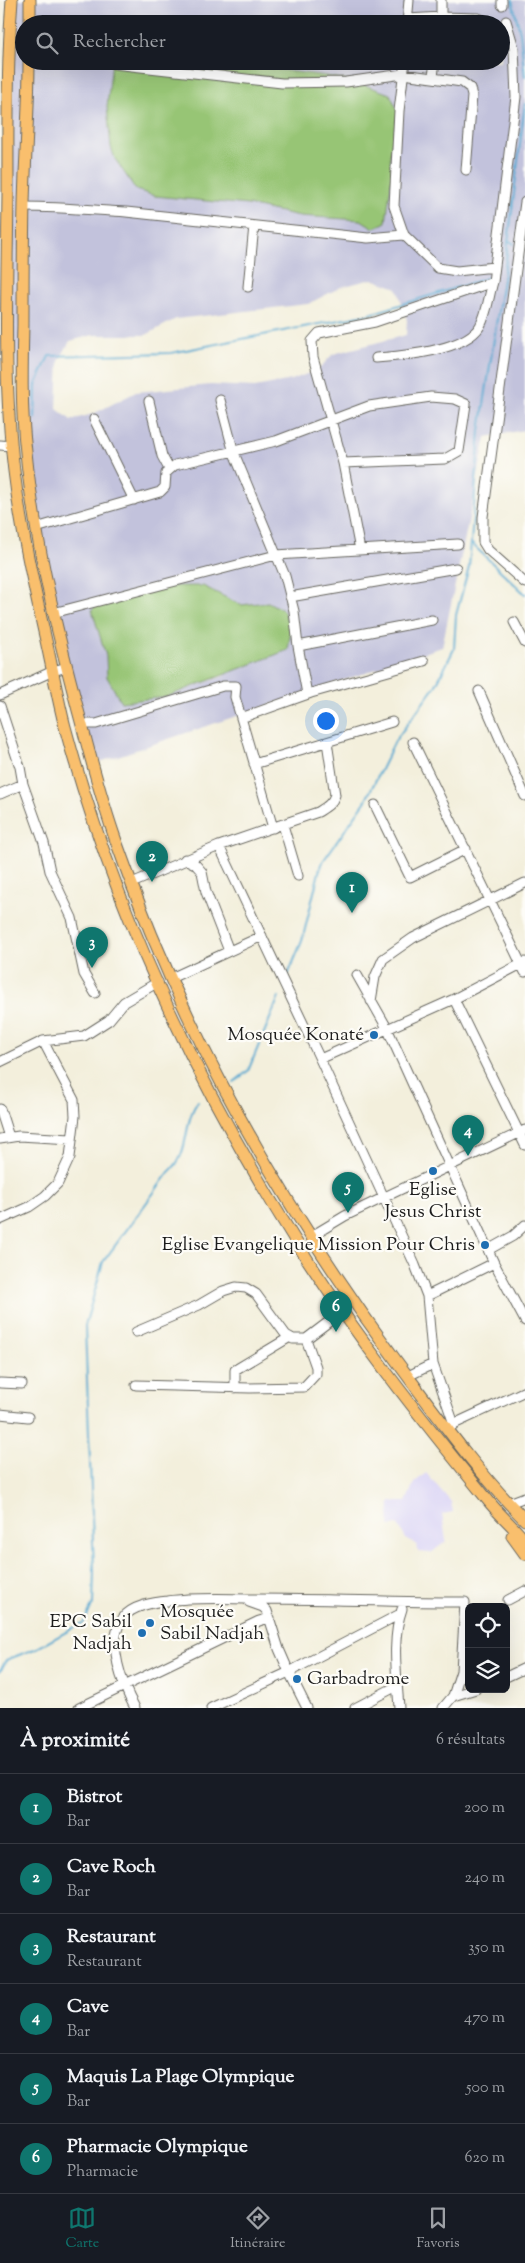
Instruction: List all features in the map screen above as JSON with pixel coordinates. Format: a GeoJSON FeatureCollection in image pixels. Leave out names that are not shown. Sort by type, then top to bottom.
{"type":"FeatureCollection","features":[{"type":"Feature","properties":{"kind":"main road"},"geometry":{"type":"LineString","coordinates":[[12,0],[3,86],[6,258],[6,446],[25,550],[65,726],[94,818],[120,892],[158,982],[190,1053],[251,1168],[298,1244],[343,1311],[408,1398],[496,1509],[525,1541]]}},
{"type":"Feature","properties":{"kind":"main road"},"geometry":{"type":"LineString","coordinates":[[30,0],[30,15]]}},
{"type":"Feature","properties":{"kind":"main road"},"geometry":{"type":"LineString","coordinates":[[29,70],[24,207],[25,448],[36,528],[53,613],[97,780],[132,883],[170,978],[226,1094],[310,1237],[330,1269],[408,1376],[451,1426],[525,1528]]}},
{"type":"Feature","properties":{"kind":"main road"},"geometry":{"type":"LineString","coordinates":[[506,1502],[525,1520]]}},
{"type":"Feature","properties":{"kind":"main road"},"geometry":{"type":"LineString","coordinates":[[496,1509],[525,1554]]}},
{"type":"Feature","properties":{"kind":"street"},"geometry":{"type":"LineString","coordinates":[[408,15],[409,0]]}},
{"type":"Feature","properties":{"kind":"street"},"geometry":{"type":"LineString","coordinates":[[440,15],[441,0]]}},
{"type":"Feature","properties":{"kind":"street"},"geometry":{"type":"LineString","coordinates":[[376,358],[439,348],[468,339],[480,326],[493,282],[516,97],[514,48],[510,34]]}},
{"type":"Feature","properties":{"kind":"street"},"geometry":{"type":"LineString","coordinates":[[167,70],[282,83],[346,82],[403,74],[462,82],[470,88],[472,96],[466,170]]}},
{"type":"Feature","properties":{"kind":"street"},"geometry":{"type":"LineString","coordinates":[[404,70],[394,206],[404,235],[438,268],[457,271],[494,267]]}},
{"type":"Feature","properties":{"kind":"street"},"geometry":{"type":"LineString","coordinates":[[433,77],[434,70]]}},
{"type":"Feature","properties":{"kind":"street"},"geometry":{"type":"LineString","coordinates":[[525,202],[521,261],[483,517],[483,542],[488,550],[525,583]]}},
{"type":"Feature","properties":{"kind":"street"},"geometry":{"type":"LineString","coordinates":[[24,207],[87,208],[96,212],[126,212],[368,238],[404,235]]}},
{"type":"Feature","properties":{"kind":"street"},"geometry":{"type":"LineString","coordinates":[[248,287],[254,226]]}},
{"type":"Feature","properties":{"kind":"street"},"geometry":{"type":"LineString","coordinates":[[360,550],[343,464],[313,357],[312,340],[320,333],[375,322],[493,282]]}},
{"type":"Feature","properties":{"kind":"street"},"geometry":{"type":"LineString","coordinates":[[36,528],[163,490],[169,469],[175,464],[234,453],[276,441],[329,419],[369,406],[431,397],[455,399],[466,404],[459,451],[454,456],[445,459],[343,464]]}},
{"type":"Feature","properties":{"kind":"street"},"geometry":{"type":"LineString","coordinates":[[220,400],[234,453],[276,555],[290,597],[307,694]]}},
{"type":"Feature","properties":{"kind":"street"},"geometry":{"type":"LineString","coordinates":[[149,401],[162,456],[169,469]]}},
{"type":"Feature","properties":{"kind":"street"},"geometry":{"type":"LineString","coordinates":[[94,419],[134,500]]}},
{"type":"Feature","properties":{"kind":"street"},"geometry":{"type":"LineString","coordinates":[[53,613],[276,555],[458,544]]}},
{"type":"Feature","properties":{"kind":"street"},"geometry":{"type":"LineString","coordinates":[[290,597],[456,568]]}},
{"type":"Feature","properties":{"kind":"street"},"geometry":{"type":"LineString","coordinates":[[298,646],[432,620]]}},
{"type":"Feature","properties":{"kind":"street"},"geometry":{"type":"LineString","coordinates":[[514,622],[525,643]]}},
{"type":"Feature","properties":{"kind":"street"},"geometry":{"type":"LineString","coordinates":[[241,718],[307,694],[424,661]]}},
{"type":"Feature","properties":{"kind":"street"},"geometry":{"type":"LineString","coordinates":[[0,696],[53,671],[67,667]]}},
{"type":"Feature","properties":{"kind":"street"},"geometry":{"type":"LineString","coordinates":[[82,724],[96,724],[223,686],[236,686],[235,697],[273,828]]}},
{"type":"Feature","properties":{"kind":"street"},"geometry":{"type":"LineString","coordinates":[[479,691],[525,796]]}},
{"type":"Feature","properties":{"kind":"street"},"geometry":{"type":"LineString","coordinates":[[0,706],[44,843],[50,871],[72,918],[84,974],[95,993]]}},
{"type":"Feature","properties":{"kind":"street"},"geometry":{"type":"LineString","coordinates":[[254,764],[392,722]]}},
{"type":"Feature","properties":{"kind":"street"},"geometry":{"type":"LineString","coordinates":[[132,883],[218,846],[318,812],[332,802],[335,795],[335,787],[327,742]]}},
{"type":"Feature","properties":{"kind":"street"},"geometry":{"type":"LineString","coordinates":[[320,1059],[524,966],[413,742]]}},
{"type":"Feature","properties":{"kind":"street"},"geometry":{"type":"LineString","coordinates":[[0,794],[24,784]]}},
{"type":"Feature","properties":{"kind":"street"},"geometry":{"type":"LineString","coordinates":[[376,805],[410,876],[466,848]]}},
{"type":"Feature","properties":{"kind":"street"},"geometry":{"type":"LineString","coordinates":[[283,825],[298,876]]}},
{"type":"Feature","properties":{"kind":"street"},"geometry":{"type":"LineString","coordinates":[[218,846],[320,1059],[384,1197],[427,1296],[433,1364],[451,1426],[525,1391]]}},
{"type":"Feature","properties":{"kind":"street"},"geometry":{"type":"LineString","coordinates":[[185,859],[195,864],[202,872],[206,892],[229,951]]}},
{"type":"Feature","properties":{"kind":"street"},"geometry":{"type":"LineString","coordinates":[[371,1001],[375,977],[383,959],[413,938],[525,883]]}},
{"type":"Feature","properties":{"kind":"street"},"geometry":{"type":"LineString","coordinates":[[170,978],[262,936]]}},
{"type":"Feature","properties":{"kind":"street"},"geometry":{"type":"LineString","coordinates":[[357,975],[387,1028],[494,1263],[525,1321]]}},
{"type":"Feature","properties":{"kind":"street"},"geometry":{"type":"LineString","coordinates":[[0,1062],[43,1041],[84,1036],[108,1020],[124,1002],[158,982]]}},
{"type":"Feature","properties":{"kind":"street"},"geometry":{"type":"LineString","coordinates":[[454,999],[522,1131],[525,1145]]}},
{"type":"Feature","properties":{"kind":"street"},"geometry":{"type":"LineString","coordinates":[[0,1220],[29,1207],[45,1196],[58,1183],[70,1157],[75,1116],[74,1100],[43,1041]]}},
{"type":"Feature","properties":{"kind":"street"},"geometry":{"type":"LineString","coordinates":[[0,1109],[4,1138],[19,1136],[71,1139]]}},
{"type":"Feature","properties":{"kind":"street"},"geometry":{"type":"LineString","coordinates":[[310,1237],[345,1216],[522,1131]]}},
{"type":"Feature","properties":{"kind":"street"},"geometry":{"type":"LineString","coordinates":[[488,1250],[513,1236],[525,1225]]}},
{"type":"Feature","properties":{"kind":"street"},"geometry":{"type":"LineString","coordinates":[[427,1296],[494,1263]]}},
{"type":"Feature","properties":{"kind":"street"},"geometry":{"type":"LineString","coordinates":[[136,1332],[199,1304],[223,1291],[236,1287],[246,1288],[256,1294],[280,1329],[290,1338]]}},
{"type":"Feature","properties":{"kind":"street"},"geometry":{"type":"LineString","coordinates":[[235,1388],[235,1370],[290,1338],[306,1339],[343,1311]]}},
{"type":"Feature","properties":{"kind":"street"},"geometry":{"type":"LineString","coordinates":[[136,1384],[235,1388],[305,1386],[316,1374],[316,1367],[306,1339]]}},
{"type":"Feature","properties":{"kind":"street"},"geometry":{"type":"LineString","coordinates":[[408,1376],[433,1364]]}},
{"type":"Feature","properties":{"kind":"street"},"geometry":{"type":"LineString","coordinates":[[0,1383],[22,1384]]}},
{"type":"Feature","properties":{"kind":"street"},"geometry":{"type":"LineString","coordinates":[[0,1414],[28,1416]]}},
{"type":"Feature","properties":{"kind":"street"},"geometry":{"type":"LineString","coordinates":[[506,1502],[512,1502],[525,1497]]}},
{"type":"Feature","properties":{"kind":"street"},"geometry":{"type":"LineString","coordinates":[[508,1600],[525,1591]]}},
{"type":"Feature","properties":{"kind":"street"},"geometry":{"type":"LineString","coordinates":[[237,1599],[263,1607],[270,1618],[279,1650],[307,1708]]}},
{"type":"Feature","properties":{"kind":"street"},"geometry":{"type":"LineString","coordinates":[[135,1708],[123,1687],[117,1660],[116,1635],[122,1618],[134,1608],[168,1600],[237,1599],[465,1602],[462,1671],[453,1696],[443,1708]]}},
{"type":"Feature","properties":{"kind":"street"},"geometry":{"type":"LineString","coordinates":[[399,1708],[398,1686],[395,1677],[396,1648],[400,1614],[404,1602]]}},
{"type":"Feature","properties":{"kind":"street"},"geometry":{"type":"LineString","coordinates":[[211,1708],[290,1672],[400,1614]]}},
{"type":"Feature","properties":{"kind":"street"},"geometry":{"type":"LineString","coordinates":[[79,1708],[258,1621],[270,1618]]}},
{"type":"Feature","properties":{"kind":"street"},"geometry":{"type":"LineString","coordinates":[[510,1675],[525,1668]]}},
{"type":"Feature","properties":{"kind":"street"},"geometry":{"type":"LineString","coordinates":[[355,1708],[398,1686]]}},
{"type":"Feature","properties":{"kind":"street"},"geometry":{"type":"LineString","coordinates":[[453,1696],[465,1692]]}},
{"type":"Feature","properties":{"kind":"shaded area"},"geometry":{"type":"Polygon","coordinates":[[[14,0],[525,0],[525,430],[486,437],[442,647],[94,764],[65,666],[26,450],[16,366],[9,276],[14,0]],[[15,15],[15,70],[111,70],[107,107],[111,147],[155,196],[248,205],[300,216],[361,220],[392,176],[390,155],[398,111],[359,83],[282,70],[510,70],[510,15],[15,15]],[[372,279],[341,287],[308,304],[176,319],[146,335],[93,335],[70,341],[59,361],[57,409],[71,420],[93,414],[136,392],[211,385],[255,387],[292,380],[319,369],[333,354],[406,335],[407,320],[397,288],[372,279]],[[165,586],[92,610],[106,656],[107,677],[122,702],[166,697],[224,676],[268,602],[241,605],[203,586],[165,586]]]}},
{"type":"Feature","properties":{"kind":"shaded area"},"geometry":{"type":"Polygon","coordinates":[[[426,1473],[451,1502],[453,1512],[442,1514],[446,1541],[431,1553],[418,1552],[417,1545],[406,1539],[398,1525],[389,1526],[390,1502],[406,1502],[414,1483],[426,1473]]]}},
{"type":"Feature","properties":{"kind":"green space"},"geometry":{"type":"Polygon","coordinates":[[[111,70],[280,70],[327,76],[359,83],[390,94],[398,111],[390,155],[392,176],[386,222],[374,228],[361,220],[300,216],[248,205],[155,196],[136,190],[115,159],[111,147],[107,107],[111,70]]]}},
{"type":"Feature","properties":{"kind":"green space"},"geometry":{"type":"Polygon","coordinates":[[[165,586],[203,586],[241,605],[268,602],[283,610],[291,629],[288,650],[166,697],[121,702],[107,677],[106,656],[92,610],[100,600],[165,586]]]}},
{"type":"Feature","properties":{"kind":"waterway"},"geometry":{"type":"LineString","coordinates":[[512,0],[520,32],[525,77]]}},
{"type":"Feature","properties":{"kind":"waterway"},"geometry":{"type":"LineString","coordinates":[[288,975],[302,941],[321,864],[365,802],[395,741],[436,685],[454,649],[456,615],[469,567],[480,431],[506,260],[525,103]]}},
{"type":"Feature","properties":{"kind":"waterway"},"geometry":{"type":"LineString","coordinates":[[508,240],[514,244]]}},
{"type":"Feature","properties":{"kind":"waterway"},"geometry":{"type":"LineString","coordinates":[[35,419],[36,385],[49,356],[171,353],[370,314],[491,277]]}},
{"type":"Feature","properties":{"kind":"waterway"},"geometry":{"type":"LineString","coordinates":[[471,543],[525,594]]}},
{"type":"Feature","properties":{"kind":"waterway"},"geometry":{"type":"LineString","coordinates":[[234,1082],[248,1071],[279,997]]}},
{"type":"Feature","properties":{"kind":"waterway"},"geometry":{"type":"LineString","coordinates":[[0,1672],[6,1660],[37,1648],[84,1622],[93,1604],[94,1570],[85,1326],[103,1262],[181,1156],[190,1119],[198,1101]]}},
{"type":"Feature","properties":{"kind":"place","name":"Cave Roch"},"geometry":{"type":"Point","coordinates":[152,882]}},
{"type":"Feature","properties":{"kind":"place","name":"Bistrot"},"geometry":{"type":"Point","coordinates":[352,913]}},
{"type":"Feature","properties":{"kind":"place","name":"Restaurant"},"geometry":{"type":"Point","coordinates":[92,968]}},
{"type":"Feature","properties":{"kind":"place","name":"Mosquée Konaté"},"geometry":{"type":"Point","coordinates":[374,1035]}},
{"type":"Feature","properties":{"kind":"place","name":"Cave"},"geometry":{"type":"Point","coordinates":[468,1156]}},
{"type":"Feature","properties":{"kind":"place","name":"Eglise Jesus Christ"},"geometry":{"type":"Point","coordinates":[433,1171]}},
{"type":"Feature","properties":{"kind":"place","name":"Maquis La Plage Olympique"},"geometry":{"type":"Point","coordinates":[348,1213]}},
{"type":"Feature","properties":{"kind":"place","name":"Eglise Evangelique Mission Pour Chris"},"geometry":{"type":"Point","coordinates":[485,1245]}},
{"type":"Feature","properties":{"kind":"place","name":"Pharmacie Olympique"},"geometry":{"type":"Point","coordinates":[336,1332]}},
{"type":"Feature","properties":{"kind":"place","name":"Mosquée Sabil Nadjah"},"geometry":{"type":"Point","coordinates":[150,1623]}},
{"type":"Feature","properties":{"kind":"place","name":"EPC Sabil Nadjah"},"geometry":{"type":"Point","coordinates":[142,1633]}},
{"type":"Feature","properties":{"kind":"place","name":"Garbadrome"},"geometry":{"type":"Point","coordinates":[297,1679]}}]}
